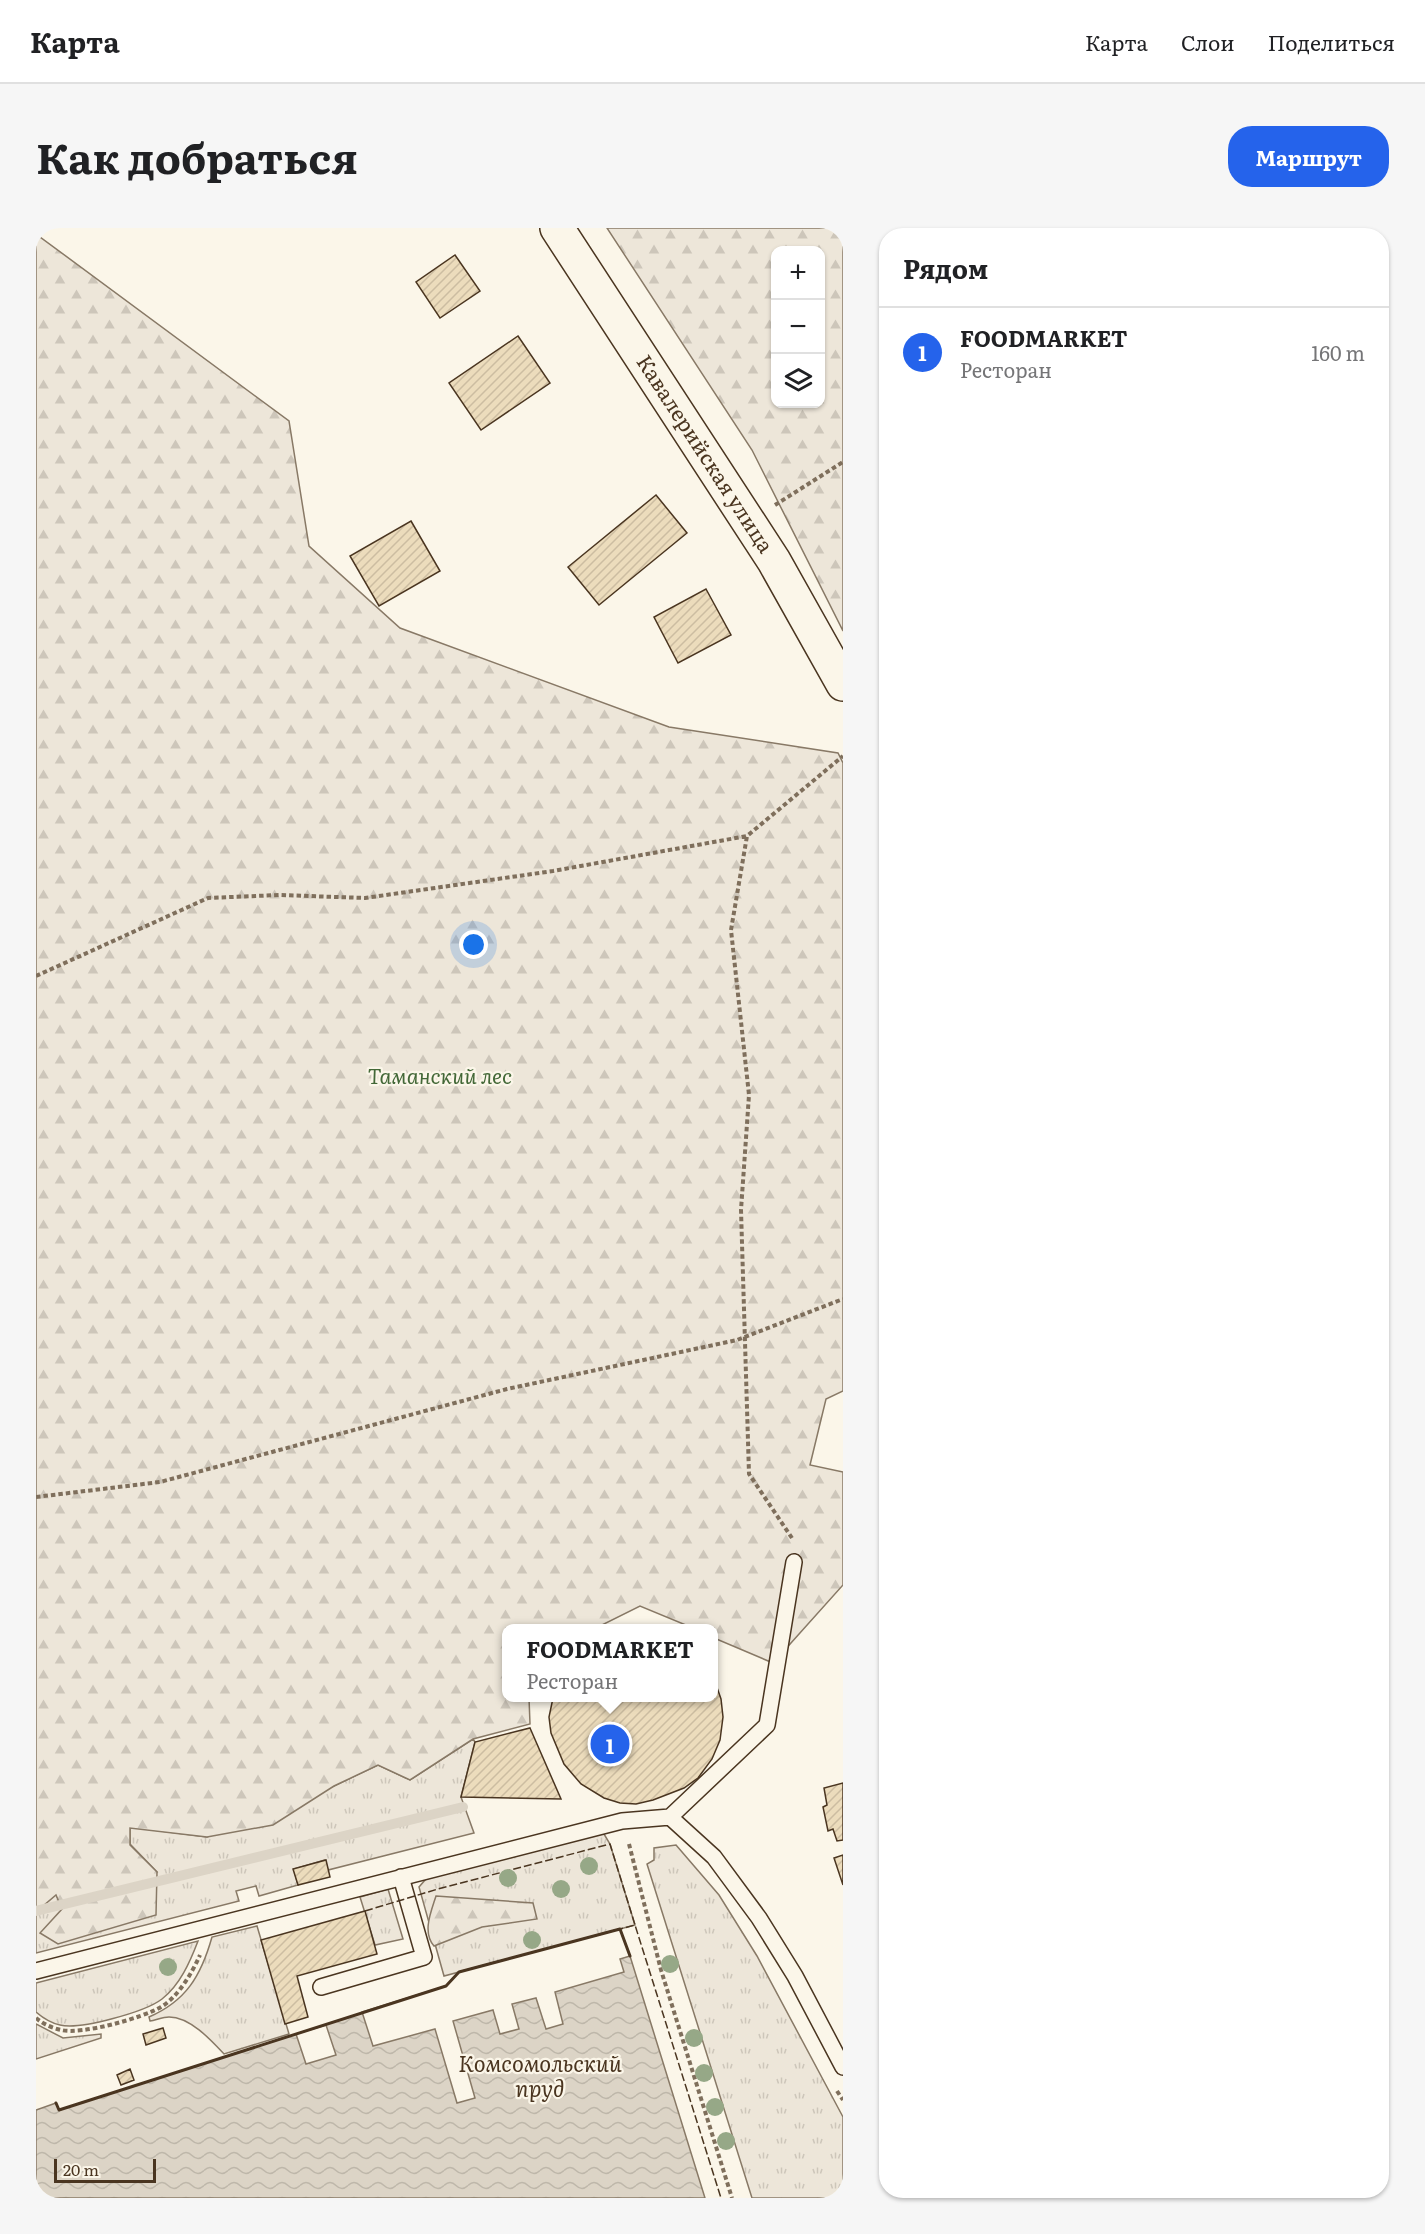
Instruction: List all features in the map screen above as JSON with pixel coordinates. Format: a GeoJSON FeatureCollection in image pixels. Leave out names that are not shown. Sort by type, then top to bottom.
{"type":"FeatureCollection","features":[{"type":"Feature","properties":{"kind":"street","name":"Кавалерийская улица"},"geometry":{"type":"LineString","coordinates":[[558,228],[774,561],[843,684]]}},
{"type":"Feature","properties":{"kind":"lane"},"geometry":{"type":"LineString","coordinates":[[36,1971],[622,1821],[670,1817],[767,1725],[794,1562]]}},
{"type":"Feature","properties":{"kind":"lane"},"geometry":{"type":"LineString","coordinates":[[670,1817],[714,1857],[759,1918],[795,1976],[843,2067]]}},
{"type":"Feature","properties":{"kind":"lane"},"geometry":{"type":"LineString","coordinates":[[321,1987],[424,1957],[401,1877]]}},
{"type":"Feature","properties":{"kind":"path"},"geometry":{"type":"LineString","coordinates":[[770,508],[843,462]]}},
{"type":"Feature","properties":{"kind":"path"},"geometry":{"type":"LineString","coordinates":[[36,976],[208,898],[280,895],[364,898],[553,871],[747,836],[843,756]]}},
{"type":"Feature","properties":{"kind":"path"},"geometry":{"type":"LineString","coordinates":[[747,836],[731,930],[749,1095],[741,1210],[749,1474],[792,1536],[794,1562]]}},
{"type":"Feature","properties":{"kind":"path"},"geometry":{"type":"LineString","coordinates":[[36,1497],[160,1482],[507,1389],[746,1337],[843,1299]]}},
{"type":"Feature","properties":{"kind":"path"},"geometry":{"type":"LineString","coordinates":[[622,1821],[661,1970],[732,2198]]}},
{"type":"Feature","properties":{"kind":"path"},"geometry":{"type":"LineString","coordinates":[[36,2018],[60,2030],[96,2029],[162,2007],[178,1991],[197,1963],[208,1927]]}},
{"type":"Feature","properties":{"kind":"green space"},"geometry":{"type":"Polygon","coordinates":[[[607,228],[843,228],[843,631],[752,450],[607,228]]]}},
{"type":"Feature","properties":{"kind":"green space","name":"Таманский лес"},"geometry":{"type":"Polygon","coordinates":[[[36,234],[289,421],[309,546],[400,628],[669,727],[838,753],[843,763],[843,1391],[826,1399],[810,1465],[843,1472],[843,1585],[773,1663],[718,1640],[718,1624],[683,1624],[640,1606],[604,1624],[502,1624],[502,1702],[529,1702],[530,1724],[473,1739],[410,1780],[378,1765],[334,1786],[273,1825],[207,1837],[130,1828],[130,1845],[157,1872],[156,1915],[58,1944],[40,1933],[62,1909],[56,1895],[36,1912],[36,234]]]}},
{"type":"Feature","properties":{"kind":"green space"},"geometry":{"type":"Polygon","coordinates":[[[473,1739],[475,1742],[461,1797],[474,1833],[328,1870],[325,1860],[294,1869],[298,1885],[259,1896],[256,1886],[236,1891],[239,1901],[36,1953],[36,1912],[56,1894],[62,1909],[157,1872],[130,1844],[130,1827],[207,1837],[334,1786],[378,1765],[410,1780],[473,1739]]]}},
{"type":"Feature","properties":{"kind":"green space"},"geometry":{"type":"Polygon","coordinates":[[[594,1833],[604,1834],[610,1844],[635,1925],[444,1976],[419,1887],[426,1879],[594,1833]]]}},
{"type":"Feature","properties":{"kind":"green space"},"geometry":{"type":"Polygon","coordinates":[[[676,1845],[719,1895],[757,1956],[843,2117],[843,2198],[752,2198],[647,1864],[654,1860],[654,1848],[676,1845]]]}},
{"type":"Feature","properties":{"kind":"green space"},"geometry":{"type":"Polygon","coordinates":[[[388,1889],[403,1939],[375,1945],[360,1897],[388,1889]]]}},
{"type":"Feature","properties":{"kind":"green space"},"geometry":{"type":"Polygon","coordinates":[[[436,1896],[533,1903],[537,1919],[482,1927],[434,1946],[430,1940],[428,1928],[436,1896]]]}},
{"type":"Feature","properties":{"kind":"green space"},"geometry":{"type":"Polygon","coordinates":[[[257,1926],[289,2034],[224,2054],[199,2030],[185,2021],[164,2017],[150,2021],[149,2017],[173,2003],[190,1986],[203,1964],[212,1937],[257,1926]]]}},
{"type":"Feature","properties":{"kind":"green space"},"geometry":{"type":"Polygon","coordinates":[[[198,1941],[179,1980],[162,1999],[154,2004],[112,2019],[69,2026],[53,2023],[36,2012],[36,1983],[198,1941]]]}},
{"type":"Feature","properties":{"kind":"green space"},"geometry":{"type":"Polygon","coordinates":[[[36,2024],[63,2038],[101,2034],[101,2038],[36,2059],[36,2024]]]}},
{"type":"Feature","properties":{"kind":"water","name":"Комсомольский пруд"},"geometry":{"type":"Polygon","coordinates":[[[620,1929],[705,2198],[36,2198],[36,2110],[56,2103],[59,2110],[446,1986],[459,1972],[620,1929]]]}},
{"type":"Feature","properties":{"kind":"pier"},"geometry":{"type":"Polygon","coordinates":[[[620,1929],[630,1956],[620,1959],[624,1972],[555,1992],[563,2024],[546,2029],[536,1998],[512,2004],[519,2029],[500,2034],[493,2010],[453,2021],[475,2098],[457,2103],[435,2029],[373,2046],[362,2012],[446,1986],[459,1972],[620,1929]]]}},
{"type":"Feature","properties":{"kind":"pier"},"geometry":{"type":"Polygon","coordinates":[[[326,2025],[336,2055],[306,2064],[296,2034],[326,2025]]]}},
{"type":"Feature","properties":{"kind":"building"},"geometry":{"type":"Polygon","coordinates":[[[455,255],[480,291],[440,318],[416,282],[455,255]]]}},
{"type":"Feature","properties":{"kind":"building"},"geometry":{"type":"Polygon","coordinates":[[[518,336],[550,383],[481,430],[449,383],[518,336]]]}},
{"type":"Feature","properties":{"kind":"building"},"geometry":{"type":"Polygon","coordinates":[[[656,495],[687,533],[599,605],[568,567],[656,495]]]}},
{"type":"Feature","properties":{"kind":"building"},"geometry":{"type":"Polygon","coordinates":[[[411,521],[440,571],[379,606],[350,556],[411,521]]]}},
{"type":"Feature","properties":{"kind":"building"},"geometry":{"type":"Polygon","coordinates":[[[706,589],[731,635],[678,663],[654,617],[706,589]]]}},
{"type":"Feature","properties":{"kind":"building"},"geometry":{"type":"Polygon","coordinates":[[[718,1690],[723,1717],[720,1740],[712,1759],[698,1778],[684,1788],[636,1804],[620,1803],[604,1798],[581,1784],[564,1764],[551,1733],[549,1717],[552,1702],[718,1702],[718,1690]]]}},
{"type":"Feature","properties":{"kind":"building"},"geometry":{"type":"Polygon","coordinates":[[[530,1728],[561,1799],[461,1797],[475,1742],[530,1728]]]}},
{"type":"Feature","properties":{"kind":"building"},"geometry":{"type":"Polygon","coordinates":[[[843,1783],[843,1840],[837,1841],[833,1829],[828,1831],[823,1807],[827,1805],[824,1788],[843,1783]]]}},
{"type":"Feature","properties":{"kind":"building"},"geometry":{"type":"Polygon","coordinates":[[[843,1855],[843,1885],[834,1858],[843,1855]]]}},
{"type":"Feature","properties":{"kind":"building"},"geometry":{"type":"Polygon","coordinates":[[[326,1860],[330,1877],[298,1885],[293,1869],[326,1860]]]}},
{"type":"Feature","properties":{"kind":"building"},"geometry":{"type":"Polygon","coordinates":[[[365,1911],[377,1954],[297,1976],[308,2017],[285,2024],[261,1940],[365,1911]]]}},
{"type":"Feature","properties":{"kind":"building"},"geometry":{"type":"Polygon","coordinates":[[[163,2028],[166,2038],[146,2045],[143,2034],[163,2028]]]}},
{"type":"Feature","properties":{"kind":"building"},"geometry":{"type":"Polygon","coordinates":[[[130,2069],[134,2080],[121,2085],[117,2075],[130,2069]]]}},
{"type":"Feature","properties":{"kind":"waterway"},"geometry":{"type":"LineString","coordinates":[[36,1911],[463,1807]]}},
{"type":"Feature","properties":{"kind":"fence"},"geometry":{"type":"LineString","coordinates":[[365,1911],[438,1889],[610,1844],[635,1925]]}},
{"type":"Feature","properties":{"kind":"fence"},"geometry":{"type":"LineString","coordinates":[[594,1936],[635,1925],[721,2198]]}},
{"type":"Feature","properties":{"kind":"wall"},"geometry":{"type":"LineString","coordinates":[[56,2103],[59,2110],[446,1986],[459,1972],[620,1929],[630,1956]]}},
{"type":"Feature","properties":{"kind":"place","name":"FOODMARKET"},"geometry":{"type":"Point","coordinates":[610,1744]}}]}
